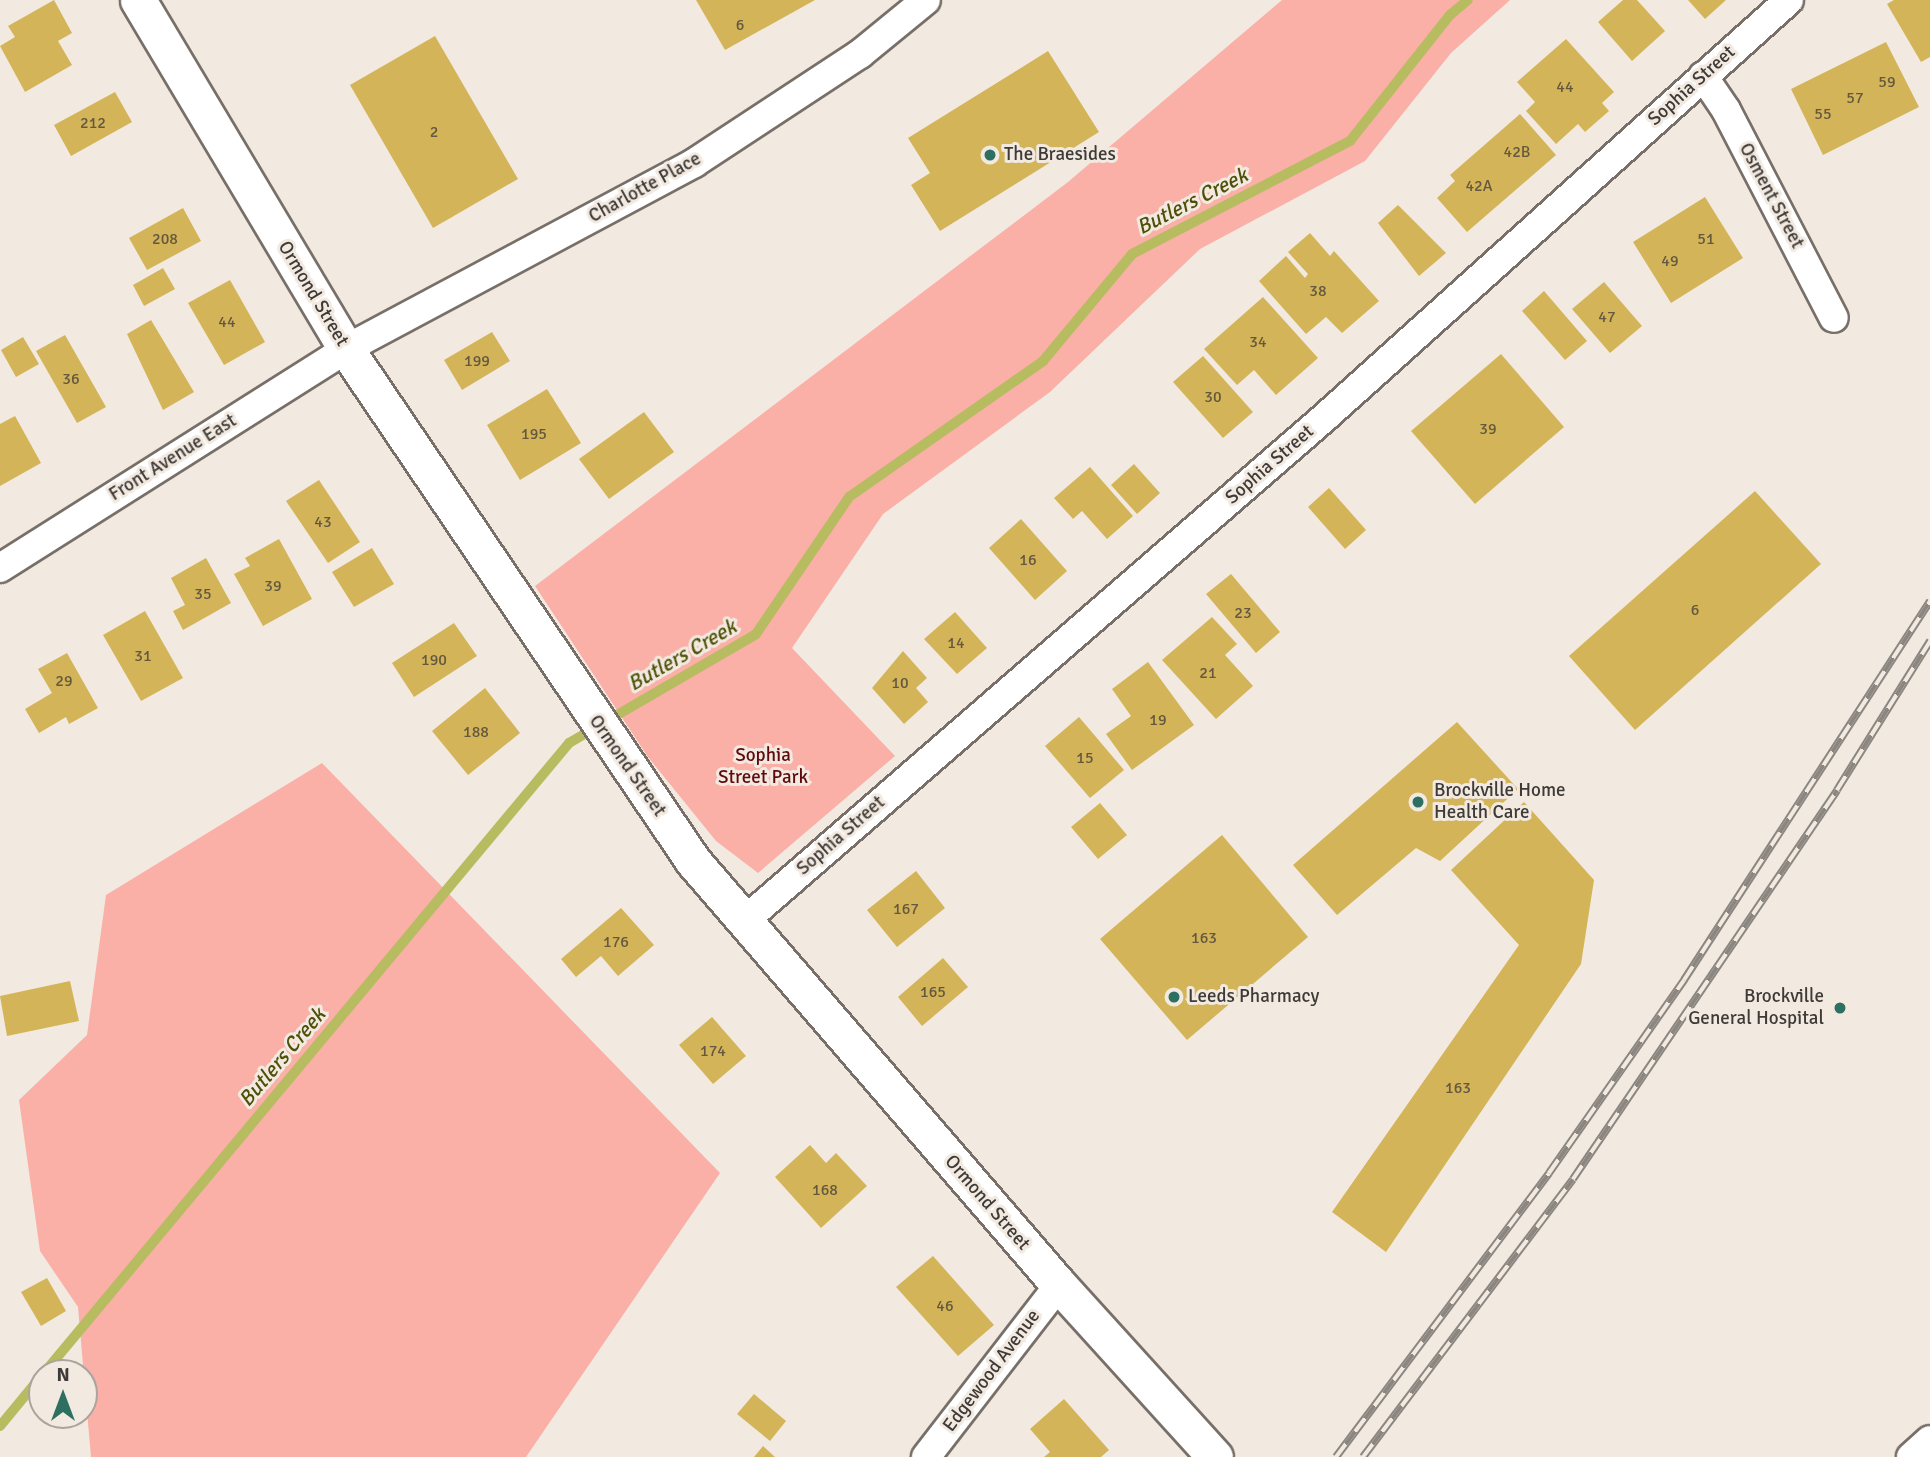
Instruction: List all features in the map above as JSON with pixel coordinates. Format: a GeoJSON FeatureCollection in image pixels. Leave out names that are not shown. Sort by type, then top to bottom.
{"type":"FeatureCollection","features":[{"type":"Feature","properties":{"kind":"street","name":"Ormond Street"},"geometry":{"type":"LineString","coordinates":[[138,0],[346,349],[618,754],[743,922],[1059,1285],[1215,1457]]}},
{"type":"Feature","properties":{"kind":"street","name":"Charlotte Place"},"geometry":{"type":"LineString","coordinates":[[346,349],[694,163],[860,54],[926,0]]}},
{"type":"Feature","properties":{"kind":"street","name":"Sophia Street"},"geometry":{"type":"LineString","coordinates":[[743,922],[1324,418],[1789,0]]}},
{"type":"Feature","properties":{"kind":"street","name":"Osment Street"},"geometry":{"type":"LineString","coordinates":[[1703,76],[1726,110],[1834,318]]}},
{"type":"Feature","properties":{"kind":"street","name":"Front Avenue East"},"geometry":{"type":"LineString","coordinates":[[0,568],[346,349]]}},
{"type":"Feature","properties":{"kind":"street","name":"Edgewood Avenue"},"geometry":{"type":"LineString","coordinates":[[926,1457],[1059,1285]]}},
{"type":"Feature","properties":{"kind":"street"},"geometry":{"type":"LineString","coordinates":[[1911,1457],[1930,1440]]}},
{"type":"Feature","properties":{"kind":"green space","name":"Sophia Street Park"},"geometry":{"type":"Polygon","coordinates":[[[1282,0],[1510,0],[1451,53],[1365,161],[1200,249],[1050,392],[883,514],[792,648],[895,756],[758,873],[716,841],[648,757],[535,586],[1068,182],[1282,0]]]}},
{"type":"Feature","properties":{"kind":"green space"},"geometry":{"type":"Polygon","coordinates":[[[322,763],[720,1173],[526,1457],[91,1457],[89,1429],[98,1429],[98,1359],[83,1359],[78,1307],[40,1251],[19,1100],[87,1035],[106,895],[322,763]]]}},
{"type":"Feature","properties":{"kind":"building"},"geometry":{"type":"Polygon","coordinates":[[[54,0],[72,33],[58,41],[72,65],[25,92],[0,46],[15,37],[8,26],[54,0]]]}},
{"type":"Feature","properties":{"kind":"building"},"geometry":{"type":"Polygon","coordinates":[[[696,0],[815,0],[725,50],[696,0]]]}},
{"type":"Feature","properties":{"kind":"building"},"geometry":{"type":"Polygon","coordinates":[[[1623,0],[1637,0],[1665,31],[1632,61],[1598,22],[1623,0]]]}},
{"type":"Feature","properties":{"kind":"building"},"geometry":{"type":"Polygon","coordinates":[[[1688,0],[1726,0],[1705,19],[1688,0]]]}},
{"type":"Feature","properties":{"kind":"building"},"geometry":{"type":"Polygon","coordinates":[[[1894,0],[1930,0],[1930,57],[1921,62],[1887,4],[1894,0]]]}},
{"type":"Feature","properties":{"kind":"building"},"geometry":{"type":"Polygon","coordinates":[[[435,36],[518,179],[433,228],[350,85],[435,36]]]}},
{"type":"Feature","properties":{"kind":"building"},"geometry":{"type":"Polygon","coordinates":[[[1566,39],[1614,92],[1602,103],[1609,111],[1585,132],[1578,124],[1556,144],[1526,111],[1535,102],[1517,82],[1566,39]]]}},
{"type":"Feature","properties":{"kind":"building"},"geometry":{"type":"Polygon","coordinates":[[[1886,42],[1919,107],[1823,155],[1791,89],[1886,42]]]}},
{"type":"Feature","properties":{"kind":"building","name":"The Braesides"},"geometry":{"type":"Polygon","coordinates":[[[1048,51],[1099,132],[940,231],[911,185],[930,173],[908,138],[1048,51]]]}},
{"type":"Feature","properties":{"kind":"building"},"geometry":{"type":"Polygon","coordinates":[[[115,92],[132,122],[71,156],[54,125],[115,92]]]}},
{"type":"Feature","properties":{"kind":"building"},"geometry":{"type":"Polygon","coordinates":[[[1520,114],[1556,155],[1467,232],[1437,198],[1455,181],[1450,175],[1520,114]]]}},
{"type":"Feature","properties":{"kind":"building"},"geometry":{"type":"Polygon","coordinates":[[[1705,197],[1743,258],[1671,303],[1633,242],[1705,197]]]}},
{"type":"Feature","properties":{"kind":"building"},"geometry":{"type":"Polygon","coordinates":[[[1398,205],[1446,253],[1419,276],[1378,223],[1398,205]]]}},
{"type":"Feature","properties":{"kind":"building"},"geometry":{"type":"Polygon","coordinates":[[[183,208],[201,241],[147,270],[129,238],[183,208]]]}},
{"type":"Feature","properties":{"kind":"building"},"geometry":{"type":"Polygon","coordinates":[[[1310,233],[1330,256],[1334,251],[1379,301],[1342,333],[1326,317],[1306,334],[1259,281],[1286,256],[1305,278],[1308,274],[1288,252],[1310,233]]]}},
{"type":"Feature","properties":{"kind":"building"},"geometry":{"type":"Polygon","coordinates":[[[163,268],[175,289],[144,306],[133,285],[163,268]]]}},
{"type":"Feature","properties":{"kind":"building"},"geometry":{"type":"Polygon","coordinates":[[[230,280],[265,342],[224,365],[188,303],[230,280]]]}},
{"type":"Feature","properties":{"kind":"building"},"geometry":{"type":"Polygon","coordinates":[[[1604,282],[1642,326],[1610,353],[1572,309],[1604,282]]]}},
{"type":"Feature","properties":{"kind":"building"},"geometry":{"type":"Polygon","coordinates":[[[1544,291],[1587,341],[1565,360],[1522,311],[1544,291]]]}},
{"type":"Feature","properties":{"kind":"building"},"geometry":{"type":"Polygon","coordinates":[[[1263,297],[1318,358],[1276,395],[1254,370],[1237,385],[1204,349],[1263,297]]]}},
{"type":"Feature","properties":{"kind":"building"},"geometry":{"type":"Polygon","coordinates":[[[151,320],[194,392],[163,410],[127,334],[151,320]]]}},
{"type":"Feature","properties":{"kind":"building"},"geometry":{"type":"Polygon","coordinates":[[[492,332],[510,361],[462,390],[444,360],[492,332]]]}},
{"type":"Feature","properties":{"kind":"building"},"geometry":{"type":"Polygon","coordinates":[[[65,335],[106,407],[77,423],[36,351],[65,335]]]}},
{"type":"Feature","properties":{"kind":"building"},"geometry":{"type":"Polygon","coordinates":[[[23,337],[39,364],[16,377],[1,350],[23,337]]]}},
{"type":"Feature","properties":{"kind":"building"},"geometry":{"type":"Polygon","coordinates":[[[1501,354],[1564,427],[1475,504],[1411,431],[1501,354]]]}},
{"type":"Feature","properties":{"kind":"building"},"geometry":{"type":"Polygon","coordinates":[[[1203,356],[1253,412],[1223,438],[1173,382],[1203,356]]]}},
{"type":"Feature","properties":{"kind":"building"},"geometry":{"type":"Polygon","coordinates":[[[547,389],[581,443],[520,480],[487,425],[547,389]]]}},
{"type":"Feature","properties":{"kind":"building"},"geometry":{"type":"Polygon","coordinates":[[[644,412],[674,452],[609,499],[579,459],[644,412]]]}},
{"type":"Feature","properties":{"kind":"building"},"geometry":{"type":"Polygon","coordinates":[[[15,416],[41,463],[0,486],[0,424],[15,416]]]}},
{"type":"Feature","properties":{"kind":"building"},"geometry":{"type":"Polygon","coordinates":[[[1134,464],[1160,493],[1137,514],[1111,485],[1134,464]]]}},
{"type":"Feature","properties":{"kind":"building"},"geometry":{"type":"Polygon","coordinates":[[[1090,467],[1133,516],[1107,539],[1082,511],[1073,519],[1054,498],[1090,467]]]}},
{"type":"Feature","properties":{"kind":"building"},"geometry":{"type":"Polygon","coordinates":[[[319,480],[360,542],[328,563],[286,501],[319,480]]]}},
{"type":"Feature","properties":{"kind":"building"},"geometry":{"type":"Polygon","coordinates":[[[1329,488],[1366,530],[1345,549],[1308,507],[1329,488]]]}},
{"type":"Feature","properties":{"kind":"building"},"geometry":{"type":"Polygon","coordinates":[[[1755,491],[1821,564],[1635,730],[1569,656],[1755,491]]]}},
{"type":"Feature","properties":{"kind":"building"},"geometry":{"type":"Polygon","coordinates":[[[1021,519],[1067,571],[1035,600],[989,548],[1021,519]]]}},
{"type":"Feature","properties":{"kind":"building"},"geometry":{"type":"Polygon","coordinates":[[[279,539],[312,599],[263,626],[234,574],[250,566],[245,558],[279,539]]]}},
{"type":"Feature","properties":{"kind":"building"},"geometry":{"type":"Polygon","coordinates":[[[372,548],[394,584],[354,607],[332,572],[372,548]]]}},
{"type":"Feature","properties":{"kind":"building"},"geometry":{"type":"Polygon","coordinates":[[[206,558],[231,603],[183,630],[173,611],[185,605],[171,578],[206,558]]]}},
{"type":"Feature","properties":{"kind":"building"},"geometry":{"type":"Polygon","coordinates":[[[1231,574],[1280,632],[1256,653],[1206,594],[1231,574]]]}},
{"type":"Feature","properties":{"kind":"building"},"geometry":{"type":"Polygon","coordinates":[[[145,611],[183,678],[141,701],[103,635],[145,611]]]}},
{"type":"Feature","properties":{"kind":"building"},"geometry":{"type":"Polygon","coordinates":[[[955,612],[987,648],[957,674],[924,639],[955,612]]]}},
{"type":"Feature","properties":{"kind":"building"},"geometry":{"type":"Polygon","coordinates":[[[1212,617],[1237,644],[1225,655],[1253,686],[1216,719],[1162,660],[1212,617]]]}},
{"type":"Feature","properties":{"kind":"building"},"geometry":{"type":"Polygon","coordinates":[[[454,623],[477,656],[414,697],[392,663],[454,623]]]}},
{"type":"Feature","properties":{"kind":"building"},"geometry":{"type":"Polygon","coordinates":[[[903,651],[927,678],[916,688],[928,702],[904,724],[872,688],[903,651]]]}},
{"type":"Feature","properties":{"kind":"building"},"geometry":{"type":"Polygon","coordinates":[[[67,653],[98,708],[69,724],[66,717],[39,733],[25,709],[52,693],[38,669],[67,653]]]}},
{"type":"Feature","properties":{"kind":"building"},"geometry":{"type":"Polygon","coordinates":[[[1148,662],[1194,725],[1132,770],[1106,734],[1131,716],[1112,689],[1148,662]]]}},
{"type":"Feature","properties":{"kind":"building"},"geometry":{"type":"Polygon","coordinates":[[[485,688],[520,733],[468,775],[432,731],[485,688]]]}},
{"type":"Feature","properties":{"kind":"building"},"geometry":{"type":"Polygon","coordinates":[[[1079,717],[1124,770],[1090,798],[1045,746],[1079,717]]]}},
{"type":"Feature","properties":{"kind":"building"},"geometry":{"type":"Polygon","coordinates":[[[1457,722],[1518,789],[1440,861],[1416,848],[1337,915],[1293,865],[1457,722]]]}},
{"type":"Feature","properties":{"kind":"building"},"geometry":{"type":"Polygon","coordinates":[[[1524,802],[1594,880],[1581,964],[1386,1252],[1332,1212],[1519,945],[1451,870],[1524,802]]]}},
{"type":"Feature","properties":{"kind":"building"},"geometry":{"type":"Polygon","coordinates":[[[1100,803],[1127,835],[1098,859],[1071,827],[1100,803]]]}},
{"type":"Feature","properties":{"kind":"building"},"geometry":{"type":"Polygon","coordinates":[[[1222,835],[1308,937],[1187,1040],[1100,939],[1222,835]]]}},
{"type":"Feature","properties":{"kind":"building"},"geometry":{"type":"Polygon","coordinates":[[[916,871],[945,908],[897,947],[867,910],[916,871]]]}},
{"type":"Feature","properties":{"kind":"building"},"geometry":{"type":"Polygon","coordinates":[[[621,908],[654,945],[618,976],[601,956],[576,977],[561,959],[621,908]]]}},
{"type":"Feature","properties":{"kind":"building"},"geometry":{"type":"Polygon","coordinates":[[[943,958],[968,987],[922,1026],[898,997],[943,958]]]}},
{"type":"Feature","properties":{"kind":"building"},"geometry":{"type":"Polygon","coordinates":[[[70,981],[79,1021],[7,1036],[0,996],[70,981]]]}},
{"type":"Feature","properties":{"kind":"building"},"geometry":{"type":"Polygon","coordinates":[[[712,1017],[746,1056],[713,1084],[679,1045],[712,1017]]]}},
{"type":"Feature","properties":{"kind":"building"},"geometry":{"type":"Polygon","coordinates":[[[810,1145],[826,1163],[836,1153],[867,1186],[821,1228],[775,1177],[810,1145]]]}},
{"type":"Feature","properties":{"kind":"building"},"geometry":{"type":"Polygon","coordinates":[[[933,1256],[994,1325],[958,1356],[896,1287],[933,1256]]]}},
{"type":"Feature","properties":{"kind":"building"},"geometry":{"type":"Polygon","coordinates":[[[47,1278],[66,1311],[41,1326],[21,1292],[47,1278]]]}},
{"type":"Feature","properties":{"kind":"building"},"geometry":{"type":"Polygon","coordinates":[[[754,1394],[786,1421],[770,1441],[737,1414],[754,1394]]]}},
{"type":"Feature","properties":{"kind":"building"},"geometry":{"type":"Polygon","coordinates":[[[1064,1399],[1109,1450],[1101,1457],[1044,1457],[1050,1452],[1030,1429],[1064,1399]]]}},
{"type":"Feature","properties":{"kind":"building"},"geometry":{"type":"Polygon","coordinates":[[[763,1446],[775,1457],[754,1457],[763,1446]]]}},
{"type":"Feature","properties":{"kind":"waterway","name":"Butlers Creek"},"geometry":{"type":"LineString","coordinates":[[56,1359],[569,743],[756,634],[849,497],[1043,361],[1132,254],[1350,141],[1450,15],[1468,0]]}},
{"type":"Feature","properties":{"kind":"waterway","name":"Butlers Creek"},"geometry":{"type":"LineString","coordinates":[[0,1426],[28,1392]]}},
{"type":"Feature","properties":{"kind":"railway"},"geometry":{"type":"LineString","coordinates":[[1336,1457],[1549,1173],[1684,980],[1930,601]]}},
{"type":"Feature","properties":{"kind":"railway"},"geometry":{"type":"LineString","coordinates":[[1363,1457],[1573,1179],[1837,790],[1930,641]]}},
{"type":"Feature","properties":{"kind":"place","name":"The Braesides"},"geometry":{"type":"Point","coordinates":[990,155]}},
{"type":"Feature","properties":{"kind":"place","name":"Brockville Home Health Care"},"geometry":{"type":"Point","coordinates":[1418,802]}},
{"type":"Feature","properties":{"kind":"place","name":"Leeds Pharmacy"},"geometry":{"type":"Point","coordinates":[1174,997]}},
{"type":"Feature","properties":{"kind":"place","name":"Brockville General Hospital"},"geometry":{"type":"Point","coordinates":[1840,1008]}}]}
